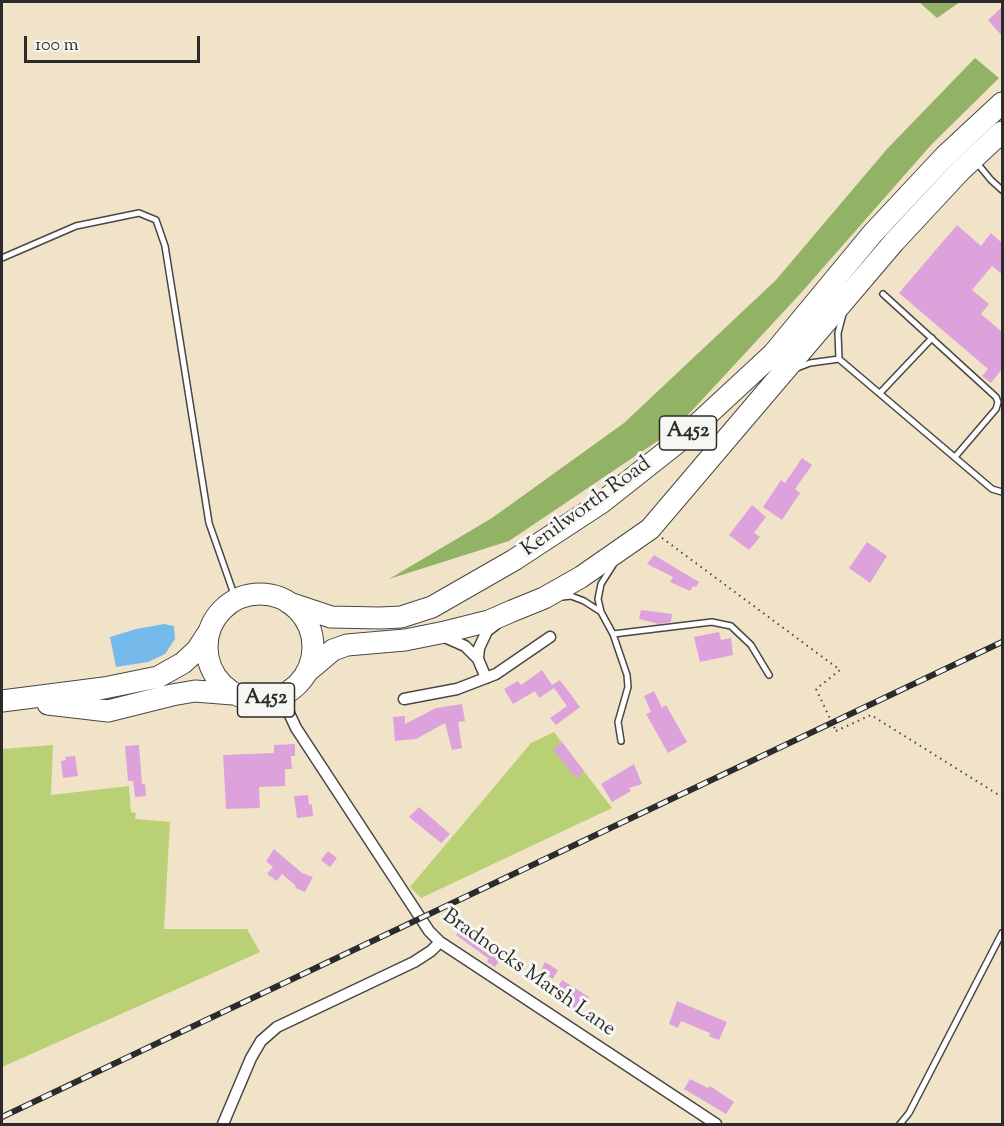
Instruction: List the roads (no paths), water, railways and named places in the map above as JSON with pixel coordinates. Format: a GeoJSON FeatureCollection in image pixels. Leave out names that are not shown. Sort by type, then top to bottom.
{"type":"FeatureCollection","features":[{"type":"Feature","properties":{"kind":"highway","name":"Kenilworth Road"},"geometry":{"type":"LineString","coordinates":[[289,603],[331,617],[401,617],[432,607],[514,560],[601,502],[677,443],[772,354],[873,232],[945,156],[1002,103]]}},
{"type":"Feature","properties":{"kind":"highway","name":"A452"},"geometry":{"type":"LineString","coordinates":[[8,703],[108,711],[195,691],[233,694],[249,700],[265,700],[281,696],[296,686],[307,672],[333,650],[347,645],[405,640],[489,621],[544,598],[624,549],[650,529],[894,242],[973,158],[1002,132]]}},
{"type":"Feature","properties":{"kind":"highway","name":"A452"},"geometry":{"type":"LineString","coordinates":[[8,703],[158,677],[183,663],[197,650],[214,620],[224,608],[236,600],[253,594],[272,595],[289,603],[303,616],[311,634],[313,653],[307,672]]}},
{"type":"Feature","properties":{"kind":"highway","name":"A452"},"geometry":{"type":"LineString","coordinates":[[208,633],[207,651],[210,668],[233,694]]}},
{"type":"Feature","properties":{"kind":"street"},"geometry":{"type":"LineString","coordinates":[[478,659],[479,648],[487,631],[512,611]]}},
{"type":"Feature","properties":{"kind":"street"},"geometry":{"type":"LineString","coordinates":[[437,633],[465,645],[478,659],[486,678]]}},
{"type":"Feature","properties":{"kind":"street"},"geometry":{"type":"LineString","coordinates":[[404,699],[457,689],[496,674],[550,637]]}},
{"type":"Feature","properties":{"kind":"street","name":"Bradnocks Marsh Lane"},"geometry":{"type":"LineString","coordinates":[[281,696],[296,728],[400,885],[422,924],[440,942],[716,1125]]}},
{"type":"Feature","properties":{"kind":"street"},"geometry":{"type":"LineString","coordinates":[[223,1125],[250,1058],[261,1041],[277,1027],[414,963],[440,942]]}},
{"type":"Feature","properties":{"kind":"lane"},"geometry":{"type":"LineString","coordinates":[[973,158],[1002,190]]}},
{"type":"Feature","properties":{"kind":"lane"},"geometry":{"type":"LineString","coordinates":[[2,258],[76,226],[139,213],[156,220],[165,246],[209,523],[236,600]]}},
{"type":"Feature","properties":{"kind":"lane"},"geometry":{"type":"LineString","coordinates":[[883,294],[992,393],[998,402],[996,409],[955,457]]}},
{"type":"Feature","properties":{"kind":"lane"},"geometry":{"type":"LineString","coordinates":[[839,359],[838,333],[847,296]]}},
{"type":"Feature","properties":{"kind":"lane"},"geometry":{"type":"LineString","coordinates":[[880,393],[932,338]]}},
{"type":"Feature","properties":{"kind":"lane"},"geometry":{"type":"LineString","coordinates":[[781,375],[810,363],[839,359],[993,489],[1002,492]]}},
{"type":"Feature","properties":{"kind":"lane"},"geometry":{"type":"LineString","coordinates":[[621,741],[618,722],[628,687],[627,675],[613,634],[601,612],[598,599],[601,584],[624,549]]}},
{"type":"Feature","properties":{"kind":"lane"},"geometry":{"type":"LineString","coordinates":[[544,598],[571,596],[601,612]]}},
{"type":"Feature","properties":{"kind":"lane"},"geometry":{"type":"LineString","coordinates":[[613,634],[712,622],[732,626],[751,645],[769,675]]}},
{"type":"Feature","properties":{"kind":"lane"},"geometry":{"type":"LineString","coordinates":[[900,1125],[909,1113],[1002,933]]}},
{"type":"Feature","properties":{"kind":"water"},"geometry":{"type":"Polygon","coordinates":[[[164,624],[174,626],[175,639],[165,654],[148,662],[116,667],[110,637],[164,624]]]}},
{"type":"Feature","properties":{"kind":"railway"},"geometry":{"type":"LineString","coordinates":[[2,1117],[1002,642]]}}]}
